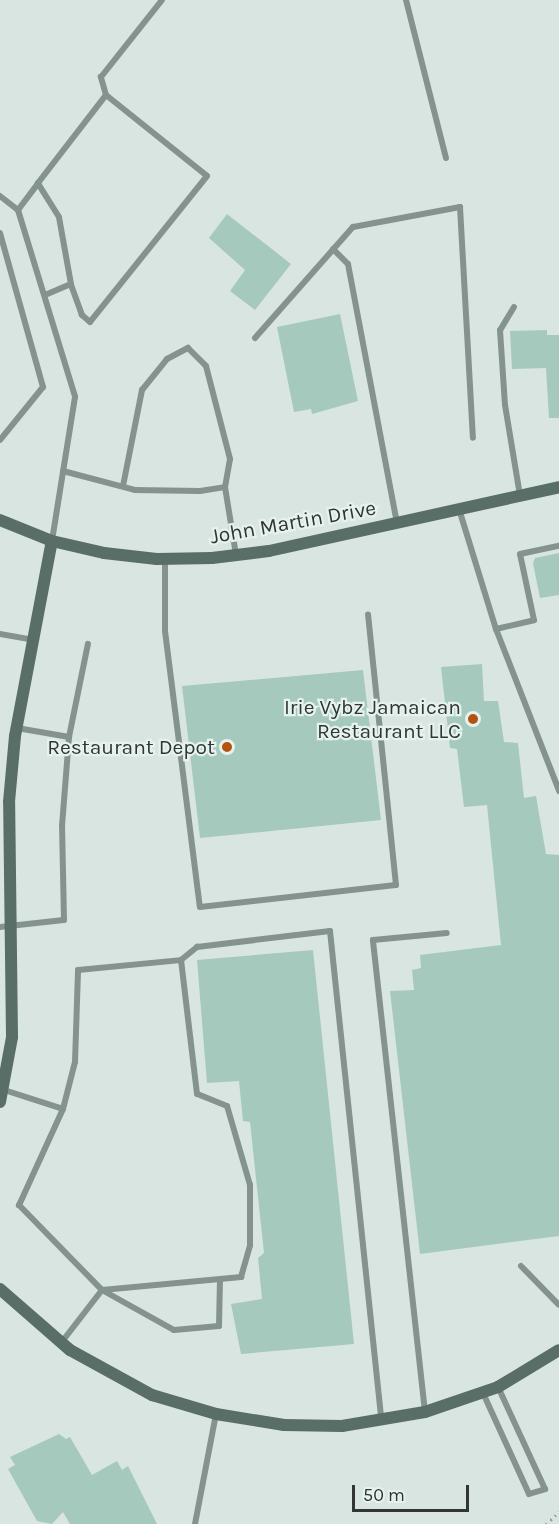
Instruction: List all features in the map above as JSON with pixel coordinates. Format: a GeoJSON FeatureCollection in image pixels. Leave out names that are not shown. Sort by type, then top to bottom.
{"type":"FeatureCollection","features":[{"type":"Feature","properties":{"kind":"street","name":"John Martin Drive"},"geometry":{"type":"LineString","coordinates":[[0,520],[52,541],[104,553],[165,559],[236,556],[559,487]]}},
{"type":"Feature","properties":{"kind":"street"},"geometry":{"type":"LineString","coordinates":[[1,1093],[12,1037],[6,926],[5,838],[16,728],[52,541]]}},
{"type":"Feature","properties":{"kind":"street"},"geometry":{"type":"LineString","coordinates":[[0,1289],[60,1343],[152,1395],[216,1414],[284,1425],[342,1426],[425,1412],[498,1387],[559,1350]]}},
{"type":"Feature","properties":{"kind":"lane"},"geometry":{"type":"LineString","coordinates":[[38,183],[59,217],[71,284],[82,315],[90,322],[207,176],[106,95],[101,77],[162,0]]}},
{"type":"Feature","properties":{"kind":"lane"},"geometry":{"type":"LineString","coordinates":[[406,0],[446,158]]}},
{"type":"Feature","properties":{"kind":"lane"},"geometry":{"type":"LineString","coordinates":[[18,210],[106,95]]}},
{"type":"Feature","properties":{"kind":"lane"},"geometry":{"type":"LineString","coordinates":[[0,196],[18,210],[75,398],[52,541]]}},
{"type":"Feature","properties":{"kind":"lane"},"geometry":{"type":"LineString","coordinates":[[255,338],[352,226],[460,207],[473,438]]}},
{"type":"Feature","properties":{"kind":"lane"},"geometry":{"type":"LineString","coordinates":[[0,233],[43,387],[0,440]]}},
{"type":"Feature","properties":{"kind":"lane"},"geometry":{"type":"LineString","coordinates":[[333,249],[348,264],[397,523]]}},
{"type":"Feature","properties":{"kind":"lane"},"geometry":{"type":"LineString","coordinates":[[45,295],[71,284]]}},
{"type":"Feature","properties":{"kind":"lane"},"geometry":{"type":"LineString","coordinates":[[514,307],[501,330],[505,405],[520,496]]}},
{"type":"Feature","properties":{"kind":"lane"},"geometry":{"type":"LineString","coordinates":[[123,486],[142,390],[167,359],[188,348],[206,366],[230,459],[225,487],[236,556]]}},
{"type":"Feature","properties":{"kind":"lane"},"geometry":{"type":"LineString","coordinates":[[63,471],[135,490],[200,491],[225,487]]}},
{"type":"Feature","properties":{"kind":"lane"},"geometry":{"type":"LineString","coordinates":[[458,508],[496,629],[559,791]]}},
{"type":"Feature","properties":{"kind":"lane"},"geometry":{"type":"LineString","coordinates":[[496,629],[534,620],[520,554],[559,546]]}},
{"type":"Feature","properties":{"kind":"lane"},"geometry":{"type":"LineString","coordinates":[[165,559],[165,631],[200,907],[396,885],[368,614]]}},
{"type":"Feature","properties":{"kind":"lane"},"geometry":{"type":"LineString","coordinates":[[0,634],[33,640]]}},
{"type":"Feature","properties":{"kind":"lane"},"geometry":{"type":"LineString","coordinates":[[6,926],[64,920],[62,826],[69,737],[88,644]]}},
{"type":"Feature","properties":{"kind":"lane"},"geometry":{"type":"LineString","coordinates":[[16,728],[69,737]]}},
{"type":"Feature","properties":{"kind":"lane"},"geometry":{"type":"LineString","coordinates":[[220,1279],[220,1325],[176,1330],[102,1290],[19,1205],[63,1108],[75,1062],[77,971],[181,960],[197,947],[330,931],[381,1421]]}},
{"type":"Feature","properties":{"kind":"lane"},"geometry":{"type":"LineString","coordinates":[[425,1412],[373,940],[447,933]]}},
{"type":"Feature","properties":{"kind":"lane"},"geometry":{"type":"LineString","coordinates":[[60,1343],[102,1290],[242,1275],[250,1245],[250,1185],[227,1106],[197,1094],[181,960]]}},
{"type":"Feature","properties":{"kind":"lane"},"geometry":{"type":"LineString","coordinates":[[1,1093],[63,1108]]}},
{"type":"Feature","properties":{"kind":"lane"},"geometry":{"type":"LineString","coordinates":[[521,1266],[559,1305]]}},
{"type":"Feature","properties":{"kind":"lane"},"geometry":{"type":"LineString","coordinates":[[483,1393],[529,1494],[545,1489],[498,1387]]}},
{"type":"Feature","properties":{"kind":"lane"},"geometry":{"type":"LineString","coordinates":[[198,1523],[216,1414]]}},
{"type":"Feature","properties":{"kind":"path"},"geometry":{"type":"LineString","coordinates":[[546,1524],[559,1512]]}},
{"type":"Feature","properties":{"kind":"building"},"geometry":{"type":"Polygon","coordinates":[[[227,214],[291,264],[255,310],[230,291],[245,270],[209,238],[227,214]]]}},
{"type":"Feature","properties":{"kind":"building"},"geometry":{"type":"Polygon","coordinates":[[[340,314],[358,401],[312,414],[311,409],[294,412],[277,327],[340,314]]]}},
{"type":"Feature","properties":{"kind":"building"},"geometry":{"type":"Polygon","coordinates":[[[547,330],[547,335],[559,335],[559,418],[549,418],[546,368],[512,369],[510,331],[547,330]]]}},
{"type":"Feature","properties":{"kind":"building"},"geometry":{"type":"Polygon","coordinates":[[[559,553],[559,595],[540,598],[533,563],[535,558],[559,553]]]}},
{"type":"Feature","properties":{"kind":"building"},"geometry":{"type":"Polygon","coordinates":[[[482,664],[484,701],[498,701],[504,742],[518,743],[524,798],[536,796],[546,854],[559,855],[559,1236],[420,1254],[390,991],[414,990],[412,970],[421,968],[420,955],[501,945],[487,805],[464,807],[457,749],[450,748],[441,667],[482,664]]]}},
{"type":"Feature","properties":{"kind":"building"},"geometry":{"type":"Polygon","coordinates":[[[363,670],[381,820],[200,838],[182,686],[363,670]]]}},
{"type":"Feature","properties":{"kind":"building"},"geometry":{"type":"Polygon","coordinates":[[[313,950],[354,1344],[241,1354],[231,1304],[262,1299],[258,1258],[264,1253],[250,1122],[243,1121],[239,1081],[207,1083],[197,960],[313,950]]]}},
{"type":"Feature","properties":{"kind":"building"},"geometry":{"type":"Polygon","coordinates":[[[59,1434],[66,1439],[70,1437],[92,1475],[117,1461],[122,1470],[128,1466],[157,1524],[70,1524],[63,1512],[52,1524],[37,1521],[8,1469],[15,1465],[10,1457],[59,1434]]]}},
{"type":"Feature","properties":{"kind":"place","name":"Irie Vybz Jamaican Restaurant LLC"},"geometry":{"type":"Point","coordinates":[473,719]}},
{"type":"Feature","properties":{"kind":"place","name":"Restaurant Depot"},"geometry":{"type":"Point","coordinates":[227,747]}}]}
